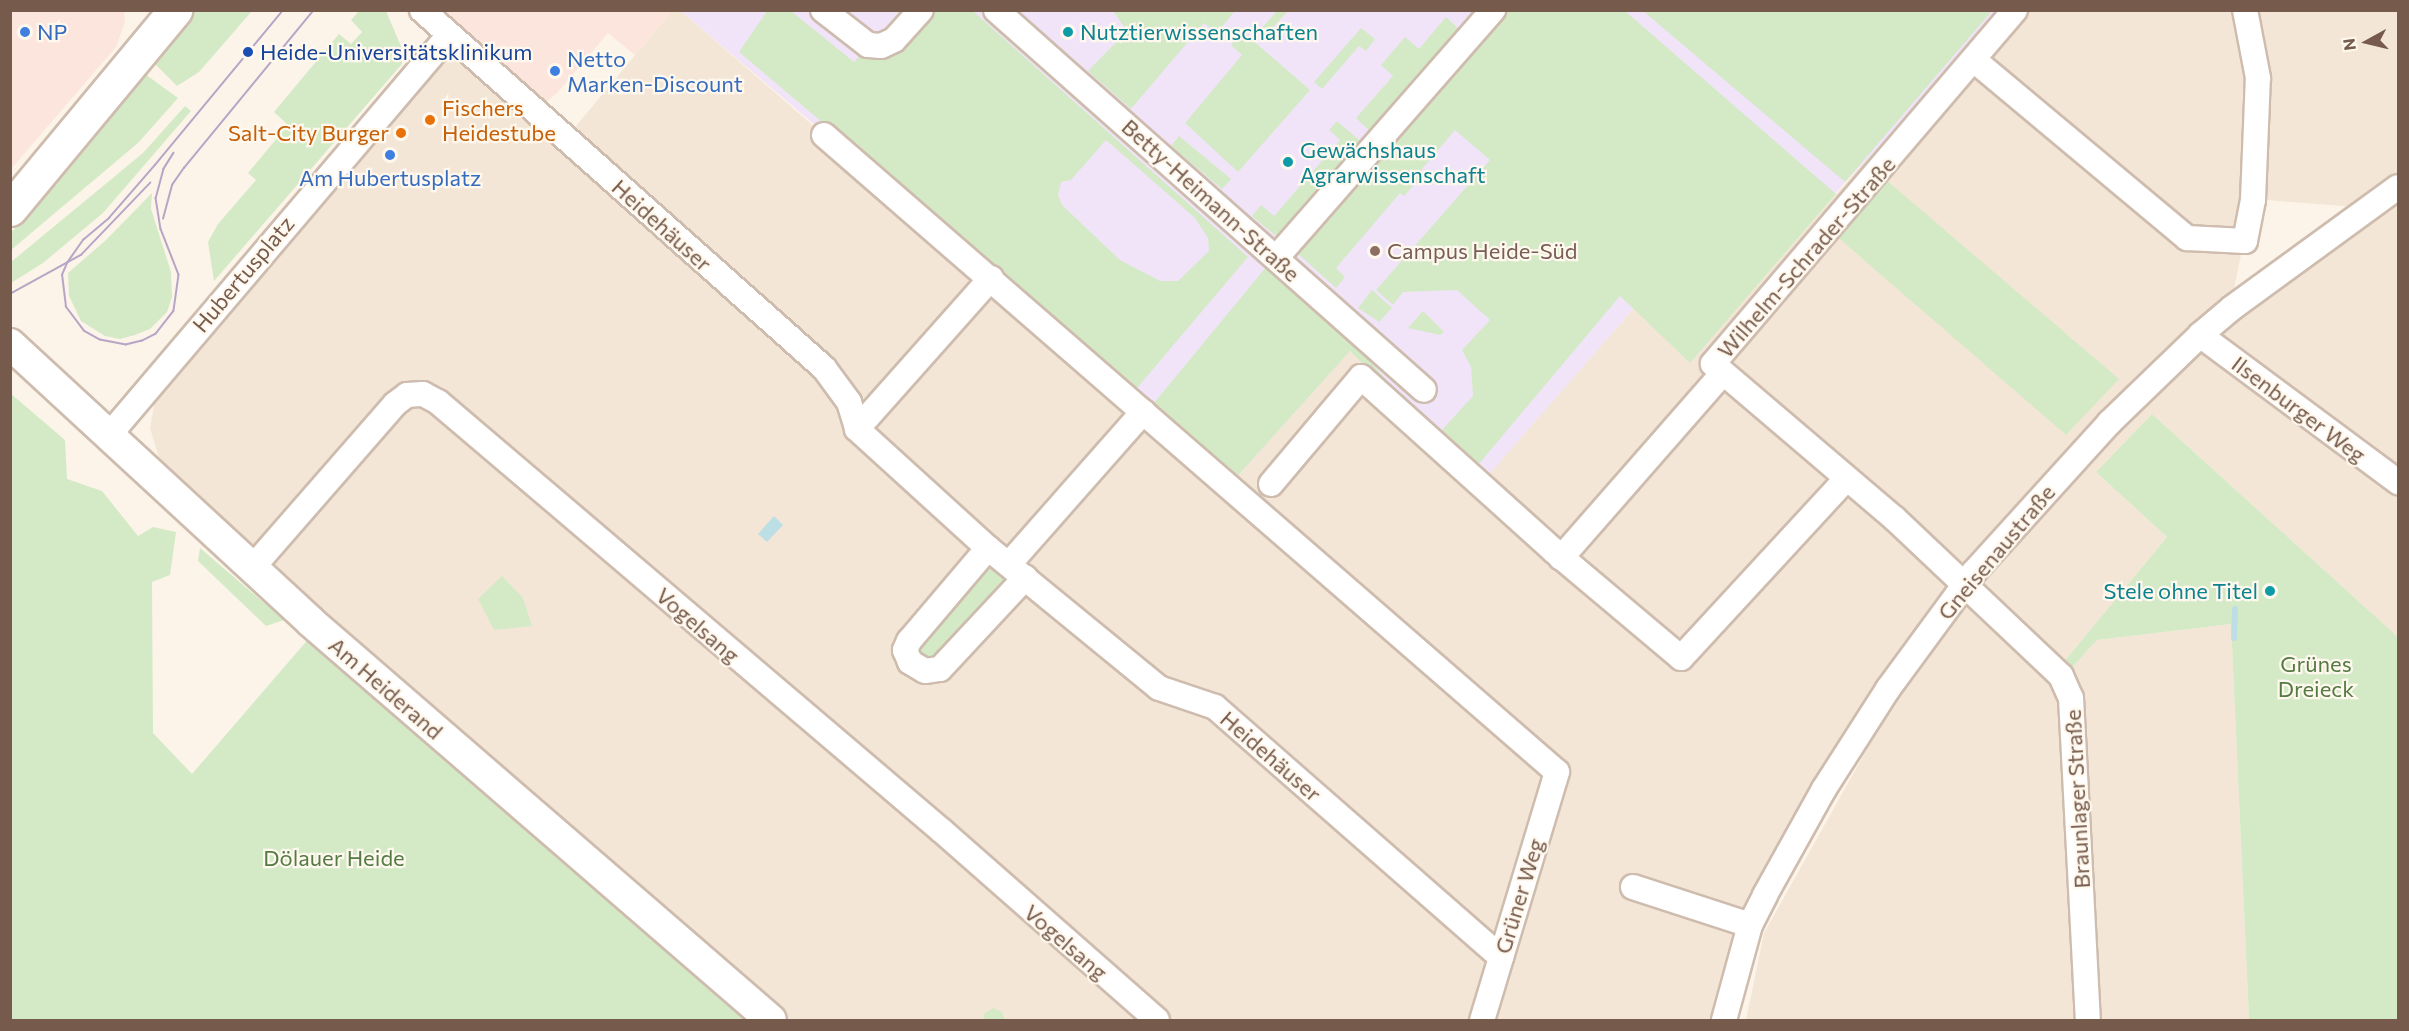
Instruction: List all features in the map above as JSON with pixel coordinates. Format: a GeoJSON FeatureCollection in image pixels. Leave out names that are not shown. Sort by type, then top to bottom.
{"type":"FeatureCollection","features":[{"type":"Feature","properties":{"kind":"main road"},"geometry":{"type":"LineString","coordinates":[[10,209],[166,14]]}},
{"type":"Feature","properties":{"kind":"street"},"geometry":{"type":"LineString","coordinates":[[422,10],[448,35]]}},
{"type":"Feature","properties":{"kind":"street"},"geometry":{"type":"LineString","coordinates":[[823,10],[868,45],[881,46],[894,40],[921,10]]}},
{"type":"Feature","properties":{"kind":"street","name":"Betty-Heimann-Straße"},"geometry":{"type":"LineString","coordinates":[[996,10],[1424,390]]}},
{"type":"Feature","properties":{"kind":"street"},"geometry":{"type":"LineString","coordinates":[[1276,258],[1493,10]]}},
{"type":"Feature","properties":{"kind":"street","name":"Wilhelm-Schrader-Straße"},"geometry":{"type":"LineString","coordinates":[[1964,584],[1713,364],[2015,10]]}},
{"type":"Feature","properties":{"kind":"street"},"geometry":{"type":"LineString","coordinates":[[1974,60],[2187,238],[2245,241],[2253,200],[2258,78],[2245,10]]}},
{"type":"Feature","properties":{"kind":"street","name":"Heidehäuser"},"geometry":{"type":"LineString","coordinates":[[448,35],[824,368],[849,402],[856,429],[988,548],[1159,688],[1215,707],[1501,957]]}},
{"type":"Feature","properties":{"kind":"street","name":"Hubertusplatz"},"geometry":{"type":"LineString","coordinates":[[110,434],[448,35]]}},
{"type":"Feature","properties":{"kind":"street"},"geometry":{"type":"LineString","coordinates":[[824,135],[1143,412],[940,669],[925,671],[910,662],[905,650],[909,641],[988,548]]}},
{"type":"Feature","properties":{"kind":"street","name":"Gneisenaustraße"},"geometry":{"type":"LineString","coordinates":[[1724,1020],[1750,926],[1831,779],[1888,689],[1964,584],[2109,423],[2200,336],[2232,308],[2398,187]]}},
{"type":"Feature","properties":{"kind":"street"},"geometry":{"type":"LineString","coordinates":[[856,429],[991,278]]}},
{"type":"Feature","properties":{"kind":"street","name":"Ilsenburger Weg"},"geometry":{"type":"LineString","coordinates":[[2200,336],[2398,482]]}},
{"type":"Feature","properties":{"kind":"street","name":"Am Heiderand"},"geometry":{"type":"LineString","coordinates":[[10,344],[320,630],[771,1020]]}},
{"type":"Feature","properties":{"kind":"street"},"geometry":{"type":"LineString","coordinates":[[1561,558],[1723,373]]}},
{"type":"Feature","properties":{"kind":"street"},"geometry":{"type":"LineString","coordinates":[[1271,484],[1361,377],[1561,558],[1681,658],[1846,479]]}},
{"type":"Feature","properties":{"kind":"street","name":"Vogelsang"},"geometry":{"type":"LineString","coordinates":[[254,567],[395,404],[407,395],[423,394],[438,402],[942,831],[1157,1020]]}},
{"type":"Feature","properties":{"kind":"street","name":"Grüner Weg"},"geometry":{"type":"LineString","coordinates":[[1143,412],[1557,772],[1482,1020]]}},
{"type":"Feature","properties":{"kind":"street","name":"Braunlager Straße"},"geometry":{"type":"LineString","coordinates":[[1964,584],[2061,676],[2071,698],[2088,1020]]}},
{"type":"Feature","properties":{"kind":"street"},"geometry":{"type":"LineString","coordinates":[[1633,887],[1750,926]]}},
{"type":"Feature","properties":{"kind":"shaded area"},"geometry":{"type":"Polygon","coordinates":[[[11,10],[124,11],[125,22],[116,47],[11,169],[11,10]]]}},
{"type":"Feature","properties":{"kind":"shaded area"},"geometry":{"type":"Polygon","coordinates":[[[428,11],[672,11],[635,55],[608,33],[558,92],[535,112],[428,11]]]}},
{"type":"Feature","properties":{"kind":"shaded area"},"geometry":{"type":"Polygon","coordinates":[[[672,11],[681,11],[1143,412],[1233,481],[1350,351],[1485,478],[1634,308],[1690,362],[1974,36],[2021,11],[2243,11],[2252,200],[2231,304],[2368,208],[2255,199],[2248,11],[2398,11],[2398,637],[2152,414],[2096,472],[2167,537],[2063,663],[2069,671],[2097,640],[2231,624],[2249,1020],[1746,1020],[1764,933],[1960,583],[1765,895],[1731,1020],[1169,1020],[771,668],[452,413],[1136,1020],[774,1020],[256,563],[165,478],[150,428],[156,394],[449,35],[566,138],[672,11]]]}},
{"type":"Feature","properties":{"kind":"shaded area","name":"Campus Heide-Süd"},"geometry":{"type":"Polygon","coordinates":[[[681,11],[2012,11],[1845,182],[1690,363],[1634,308],[1485,479],[1350,351],[1233,481],[681,11]]]}},
{"type":"Feature","properties":{"kind":"green space"},"geometry":{"type":"Polygon","coordinates":[[[1233,10],[1234,12],[1217,33],[1204,23],[1131,109],[1088,71],[1127,31],[1113,11],[1233,10]]]}},
{"type":"Feature","properties":{"kind":"green space"},"geometry":{"type":"Polygon","coordinates":[[[192,11],[252,11],[199,72],[177,86],[150,59],[192,11]]]}},
{"type":"Feature","properties":{"kind":"green space"},"geometry":{"type":"Polygon","coordinates":[[[359,11],[386,11],[403,51],[402,64],[214,281],[208,242],[218,224],[256,180],[248,173],[288,125],[274,112],[339,34],[351,44],[362,32],[351,20],[359,11]]]}},
{"type":"Feature","properties":{"kind":"green space"},"geometry":{"type":"Polygon","coordinates":[[[767,11],[791,11],[854,62],[862,53],[932,11],[973,11],[1248,257],[1137,388],[739,52],[767,11]],[[1106,140],[1071,180],[1061,182],[1058,195],[1062,205],[1120,260],[1160,281],[1178,281],[1209,251],[1208,238],[1195,218],[1106,140]]]}},
{"type":"Feature","properties":{"kind":"green space"},"geometry":{"type":"Polygon","coordinates":[[[1277,11],[1288,11],[1265,36],[1259,31],[1277,11]]]}},
{"type":"Feature","properties":{"kind":"green space"},"geometry":{"type":"Polygon","coordinates":[[[1507,11],[1625,11],[1836,194],[1690,363],[1620,296],[1478,465],[1442,430],[1473,396],[1471,367],[1462,350],[1490,320],[1457,290],[1403,292],[1393,305],[1376,290],[1490,160],[1455,130],[1417,175],[1420,178],[1404,196],[1400,193],[1336,268],[1345,277],[1336,288],[1296,252],[1507,11]]]}},
{"type":"Feature","properties":{"kind":"green space"},"geometry":{"type":"Polygon","coordinates":[[[1643,11],[1992,11],[1845,182],[1643,11]]]}},
{"type":"Feature","properties":{"kind":"green space"},"geometry":{"type":"Polygon","coordinates":[[[1446,17],[1463,33],[1375,136],[1356,118],[1393,76],[1381,65],[1405,37],[1419,49],[1446,17]]]}},
{"type":"Feature","properties":{"kind":"green space"},"geometry":{"type":"Polygon","coordinates":[[[1361,28],[1375,39],[1366,51],[1359,46],[1322,89],[1314,82],[1361,28]]]}},
{"type":"Feature","properties":{"kind":"green space"},"geometry":{"type":"Polygon","coordinates":[[[1243,32],[1310,90],[1238,172],[1185,123],[1242,55],[1231,45],[1243,32]]]}},
{"type":"Feature","properties":{"kind":"green space"},"geometry":{"type":"Polygon","coordinates":[[[145,74],[178,98],[138,143],[11,250],[11,233],[127,90],[145,74]]]}},
{"type":"Feature","properties":{"kind":"green space"},"geometry":{"type":"Polygon","coordinates":[[[185,106],[191,111],[103,213],[43,263],[11,283],[11,262],[143,153],[185,106]]]}},
{"type":"Feature","properties":{"kind":"green space"},"geometry":{"type":"Polygon","coordinates":[[[1337,121],[1365,145],[1282,241],[1252,216],[1261,205],[1274,216],[1340,140],[1329,130],[1337,121]]]}},
{"type":"Feature","properties":{"kind":"green space"},"geometry":{"type":"Polygon","coordinates":[[[1179,136],[1231,179],[1222,189],[1171,146],[1179,136]]]}},
{"type":"Feature","properties":{"kind":"green space"},"geometry":{"type":"Polygon","coordinates":[[[1884,178],[2119,379],[2066,435],[1835,235],[1884,178]]]}},
{"type":"Feature","properties":{"kind":"green space"},"geometry":{"type":"Polygon","coordinates":[[[152,193],[151,209],[171,272],[172,297],[167,312],[150,329],[120,339],[105,336],[81,321],[69,296],[68,273],[106,240],[152,193]]]}},
{"type":"Feature","properties":{"kind":"green space"},"geometry":{"type":"Polygon","coordinates":[[[1267,266],[1347,334],[1427,428],[1350,351],[1233,481],[1149,409],[1267,266]]]}},
{"type":"Feature","properties":{"kind":"green space"},"geometry":{"type":"Polygon","coordinates":[[[1372,290],[1392,308],[1379,322],[1358,308],[1372,290]]]}},
{"type":"Feature","properties":{"kind":"green space"},"geometry":{"type":"Polygon","coordinates":[[[1423,311],[1444,332],[1440,335],[1408,328],[1423,311]]]}},
{"type":"Feature","properties":{"kind":"green space","name":"Dölauer Heide"},"geometry":{"type":"Polygon","coordinates":[[[10,393],[65,440],[67,479],[102,491],[138,536],[153,527],[176,532],[170,575],[152,582],[153,733],[192,774],[317,629],[769,1020],[11,1020],[10,393]]]}},
{"type":"Feature","properties":{"kind":"green space","name":"Grünes Dreieck"},"geometry":{"type":"Polygon","coordinates":[[[2152,414],[2398,637],[2398,1020],[2249,1020],[2231,624],[2097,640],[2068,672],[2063,663],[2167,537],[2096,472],[2152,414]]]}},
{"type":"Feature","properties":{"kind":"green space"},"geometry":{"type":"Polygon","coordinates":[[[200,548],[284,620],[266,626],[198,561],[200,548]]]}},
{"type":"Feature","properties":{"kind":"green space"},"geometry":{"type":"Polygon","coordinates":[[[991,562],[1010,582],[940,660],[922,660],[917,650],[921,638],[991,562]]]}},
{"type":"Feature","properties":{"kind":"green space"},"geometry":{"type":"Polygon","coordinates":[[[502,576],[523,598],[532,626],[494,630],[478,599],[502,576]]]}},
{"type":"Feature","properties":{"kind":"green space"},"geometry":{"type":"Polygon","coordinates":[[[993,1008],[1002,1012],[1005,1020],[984,1020],[984,1014],[993,1008]]]}},
{"type":"Feature","properties":{"kind":"water"},"geometry":{"type":"Polygon","coordinates":[[[774,516],[783,525],[767,542],[758,534],[774,516]]]}},
{"type":"Feature","properties":{"kind":"waterway"},"geometry":{"type":"LineString","coordinates":[[2234,638],[2235,609]]}},
{"type":"Feature","properties":{"kind":"tram line"},"geometry":{"type":"LineString","coordinates":[[174,153],[164,169],[156,198],[161,229],[179,275],[174,311],[156,334],[142,341],[126,345],[100,340],[84,331],[66,307],[62,275],[67,263],[83,240],[109,218],[155,165],[283,10]]}},
{"type":"Feature","properties":{"kind":"tram line"},"geometry":{"type":"LineString","coordinates":[[163,219],[172,185],[184,168],[314,10]]}},
{"type":"Feature","properties":{"kind":"tram line"},"geometry":{"type":"LineString","coordinates":[[10,294],[81,255],[150,183]]}},
{"type":"Feature","properties":{"kind":"place","name":"NP"},"geometry":{"type":"Point","coordinates":[25,32]}},
{"type":"Feature","properties":{"kind":"place","name":"Nutztierwissenschaften"},"geometry":{"type":"Point","coordinates":[1068,32]}},
{"type":"Feature","properties":{"kind":"place","name":"Heide-Universitätsklinikum"},"geometry":{"type":"Point","coordinates":[248,52]}},
{"type":"Feature","properties":{"kind":"place","name":"Netto Marken-Discount"},"geometry":{"type":"Point","coordinates":[555,71]}},
{"type":"Feature","properties":{"kind":"place","name":"Fischers Heidestube"},"geometry":{"type":"Point","coordinates":[430,120]}},
{"type":"Feature","properties":{"kind":"place","name":"Salt-City Burger"},"geometry":{"type":"Point","coordinates":[401,133]}},
{"type":"Feature","properties":{"kind":"place","name":"Am Hubertusplatz"},"geometry":{"type":"Point","coordinates":[390,155]}},
{"type":"Feature","properties":{"kind":"place","name":"Gewächshaus Agrarwissenschaft"},"geometry":{"type":"Point","coordinates":[1288,162]}},
{"type":"Feature","properties":{"kind":"place","name":"Campus Heide-Süd"},"geometry":{"type":"Point","coordinates":[1375,251]}},
{"type":"Feature","properties":{"kind":"place","name":"Stele ohne Titel"},"geometry":{"type":"Point","coordinates":[2270,591]}}]}
